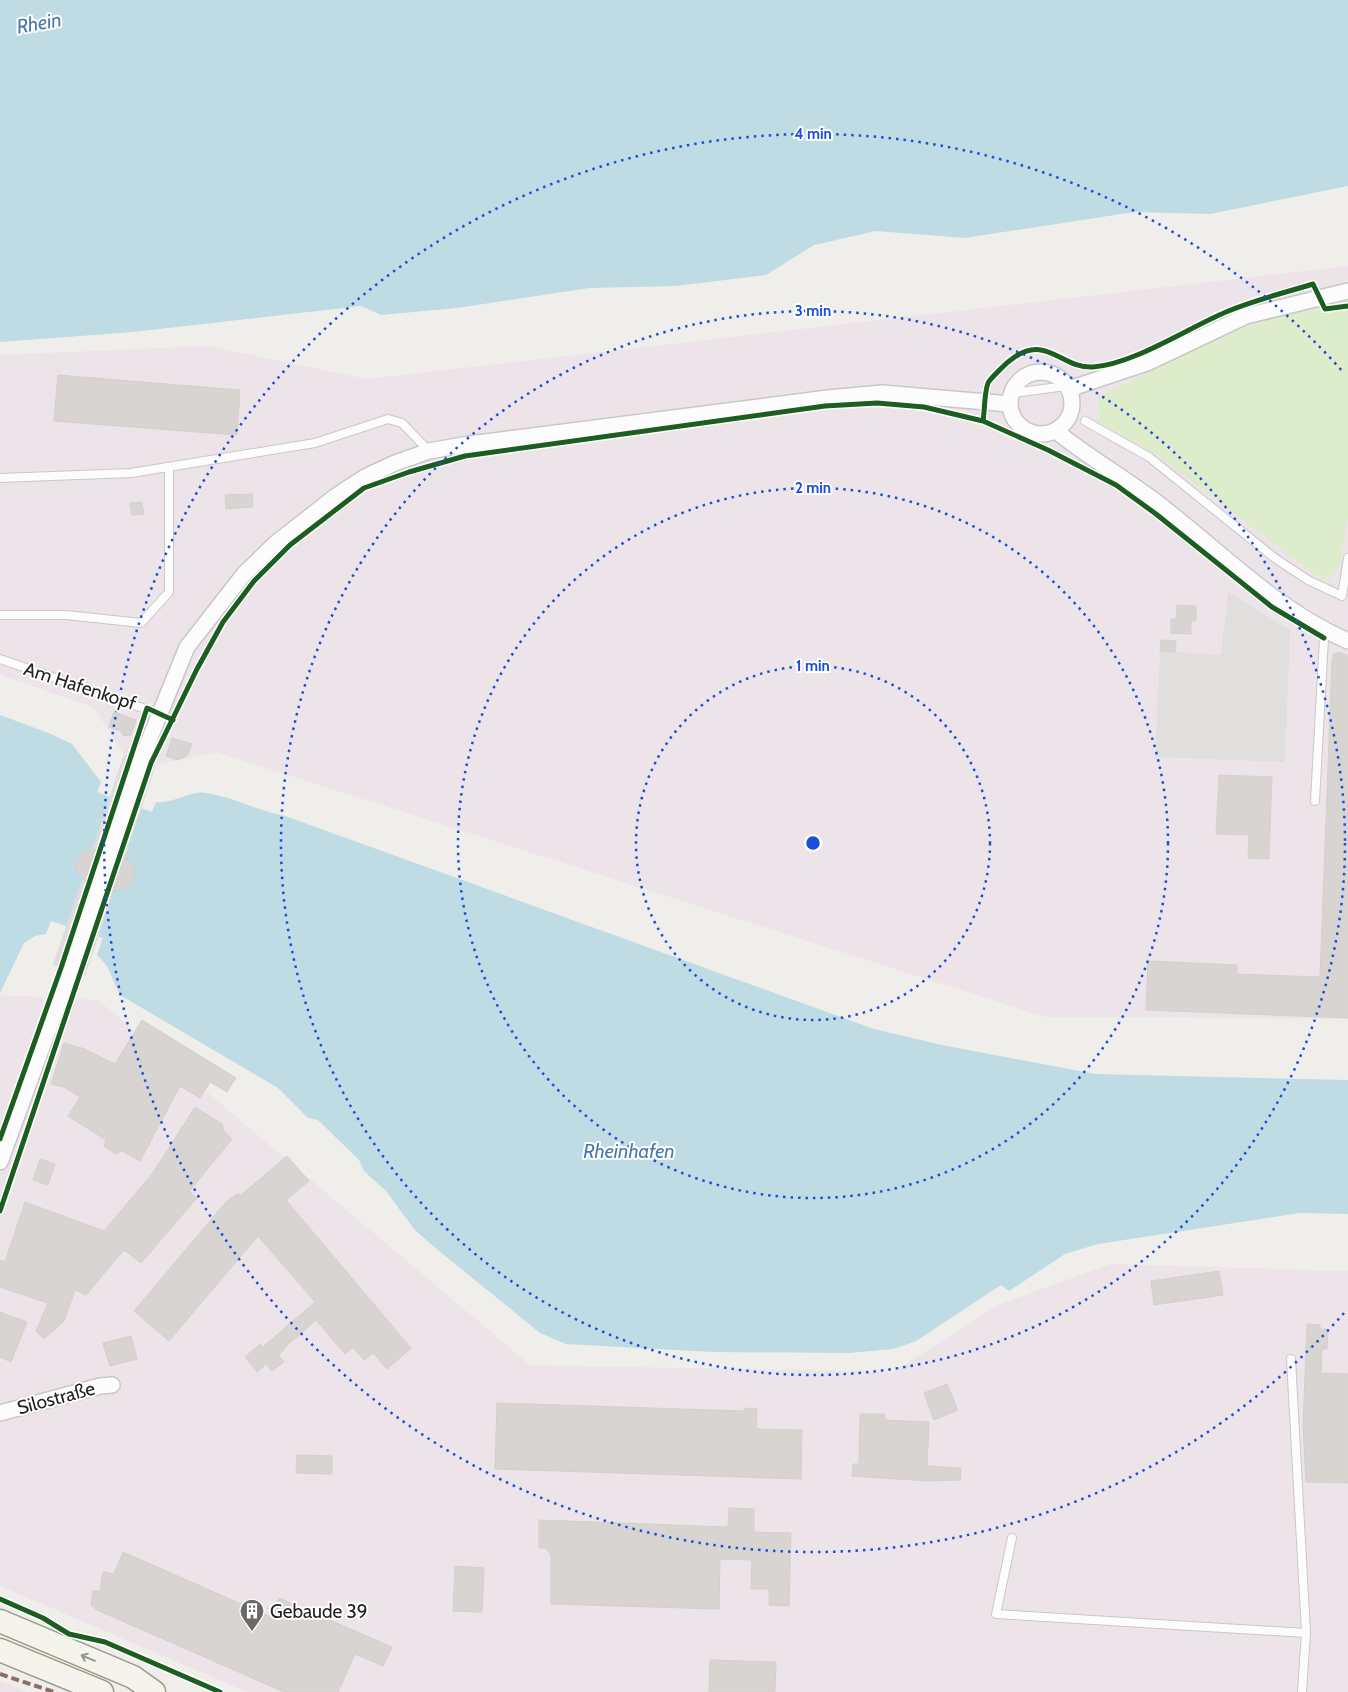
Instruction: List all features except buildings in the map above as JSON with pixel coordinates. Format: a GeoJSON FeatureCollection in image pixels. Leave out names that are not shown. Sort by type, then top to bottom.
{"type":"FeatureCollection","features":[{"type":"Feature","properties":{"kind":"main road"},"geometry":{"type":"LineString","coordinates":[[0,1622],[132,1677],[154,1692]]}},
{"type":"Feature","properties":{"kind":"main road"},"geometry":{"type":"LineString","coordinates":[[0,1650],[102,1692]]}},
{"type":"Feature","properties":{"kind":"street"},"geometry":{"type":"LineString","coordinates":[[1067,387],[1148,363],[1246,316],[1348,290]]}},
{"type":"Feature","properties":{"kind":"street"},"geometry":{"type":"LineString","coordinates":[[1036,373],[1056,376],[1067,387],[1072,404],[1070,416],[1056,431],[1040,434],[1027,431],[1018,424],[1012,415],[1012,398],[1022,379],[1036,373]]}},
{"type":"Feature","properties":{"kind":"street"},"geometry":{"type":"LineString","coordinates":[[0,1162],[70,971],[141,760],[187,647],[250,568],[276,543],[336,496],[366,477],[395,463],[429,451],[837,397],[882,393],[1012,398]]}},
{"type":"Feature","properties":{"kind":"street"},"geometry":{"type":"LineString","coordinates":[[1056,431],[1081,452],[1120,476],[1165,508],[1261,588],[1329,633],[1348,642]]}},
{"type":"Feature","properties":{"kind":"street","name":"Silostraße"},"geometry":{"type":"LineString","coordinates":[[0,1413],[100,1386],[112,1385]]}},
{"type":"Feature","properties":{"kind":"lane"},"geometry":{"type":"LineString","coordinates":[[0,478],[131,473],[315,444],[388,419],[402,423],[429,451]]}},
{"type":"Feature","properties":{"kind":"lane"},"geometry":{"type":"LineString","coordinates":[[1085,421],[1149,457],[1276,560],[1308,580],[1342,596],[1348,558]]}},
{"type":"Feature","properties":{"kind":"lane"},"geometry":{"type":"LineString","coordinates":[[0,615],[66,615],[141,623],[169,592],[169,467]]}},
{"type":"Feature","properties":{"kind":"lane"},"geometry":{"type":"LineString","coordinates":[[1315,801],[1324,638],[1329,633]]}},
{"type":"Feature","properties":{"kind":"lane","name":"Am Hafenkopf"},"geometry":{"type":"LineString","coordinates":[[0,659],[160,714]]}},
{"type":"Feature","properties":{"kind":"lane"},"geometry":{"type":"LineString","coordinates":[[1291,1359],[1306,1632],[1302,1692]]}},
{"type":"Feature","properties":{"kind":"lane"},"geometry":{"type":"LineString","coordinates":[[1012,1538],[996,1614],[1306,1632]]}},
{"type":"Feature","properties":{"kind":"shaded area"},"geometry":{"type":"Polygon","coordinates":[[[1348,266],[1348,1019],[1045,1017],[216,752],[156,765],[124,754],[93,707],[0,675],[0,355],[207,346],[367,379],[1348,266]]]}},
{"type":"Feature","properties":{"kind":"shaded area"},"geometry":{"type":"Polygon","coordinates":[[[1228,592],[1290,630],[1285,762],[1155,757],[1160,651],[1221,655],[1228,592]]]}},
{"type":"Feature","properties":{"kind":"shaded area"},"geometry":{"type":"Polygon","coordinates":[[[0,995],[98,1000],[530,1365],[893,1372],[1000,1304],[1111,1264],[1348,1271],[1348,1692],[247,1692],[0,1586],[0,995]]]}},
{"type":"Feature","properties":{"kind":"shaded area"},"geometry":{"type":"Polygon","coordinates":[[[0,1681],[28,1692],[0,1692],[0,1681]]]}},
{"type":"Feature","properties":{"kind":"green space"},"geometry":{"type":"Polygon","coordinates":[[[1348,297],[1348,519],[1339,567],[1329,581],[1314,574],[1159,456],[1099,422],[1098,397],[1226,334],[1301,309],[1348,297]]]}},
{"type":"Feature","properties":{"kind":"water","name":"Rhein"},"geometry":{"type":"Polygon","coordinates":[[[0,0],[1348,0],[1348,186],[1210,214],[1134,212],[965,238],[876,231],[814,245],[766,275],[676,286],[589,288],[457,308],[381,315],[361,306],[133,332],[0,342],[0,0]]]}},
{"type":"Feature","properties":{"kind":"water","name":"Rheinhafen"},"geometry":{"type":"Polygon","coordinates":[[[0,715],[72,744],[101,782],[97,792],[152,812],[156,802],[170,801],[194,793],[206,793],[225,797],[285,816],[874,1029],[942,1045],[1095,1074],[1348,1080],[1348,1214],[1300,1213],[1098,1244],[1065,1254],[1009,1291],[1001,1285],[916,1341],[893,1349],[849,1353],[713,1352],[566,1344],[540,1333],[433,1246],[414,1229],[386,1191],[364,1171],[359,1160],[318,1120],[308,1118],[278,1088],[120,995],[107,966],[97,955],[103,938],[51,921],[46,934],[35,936],[24,943],[0,993],[0,715]]]}},
{"type":"Feature","properties":{"kind":"pier"},"geometry":{"type":"Polygon","coordinates":[[[124,754],[156,765],[85,976],[53,965],[124,754]]]}},
{"type":"Feature","properties":{"kind":"marked path"},"geometry":{"type":"LineString","coordinates":[[0,1674],[54,1692]]}},
{"type":"Feature","properties":{"kind":"cycle path"},"geometry":{"type":"LineString","coordinates":[[0,1211],[151,763],[197,669],[223,622],[254,581],[290,545],[364,488],[409,472],[465,456],[825,406],[877,403],[924,407],[983,421],[988,383],[1007,363],[1024,352],[1044,351],[1082,366],[1093,367],[1109,364],[1143,352],[1237,308],[1313,284],[1325,309],[1348,306]]}},
{"type":"Feature","properties":{"kind":"cycle path"},"geometry":{"type":"LineString","coordinates":[[983,421],[1048,450],[1116,485],[1156,514],[1272,607],[1324,638]]}},
{"type":"Feature","properties":{"kind":"cycle path"},"geometry":{"type":"LineString","coordinates":[[0,1139],[61,968],[147,708],[173,720]]}},
{"type":"Feature","properties":{"kind":"cycle path"},"geometry":{"type":"LineString","coordinates":[[0,1599],[43,1618],[69,1634],[105,1642],[220,1692]]}},
{"type":"Feature","properties":{"kind":"place","name":"Gebaude 39"},"geometry":{"type":"Point","coordinates":[252,1632]}}]}
